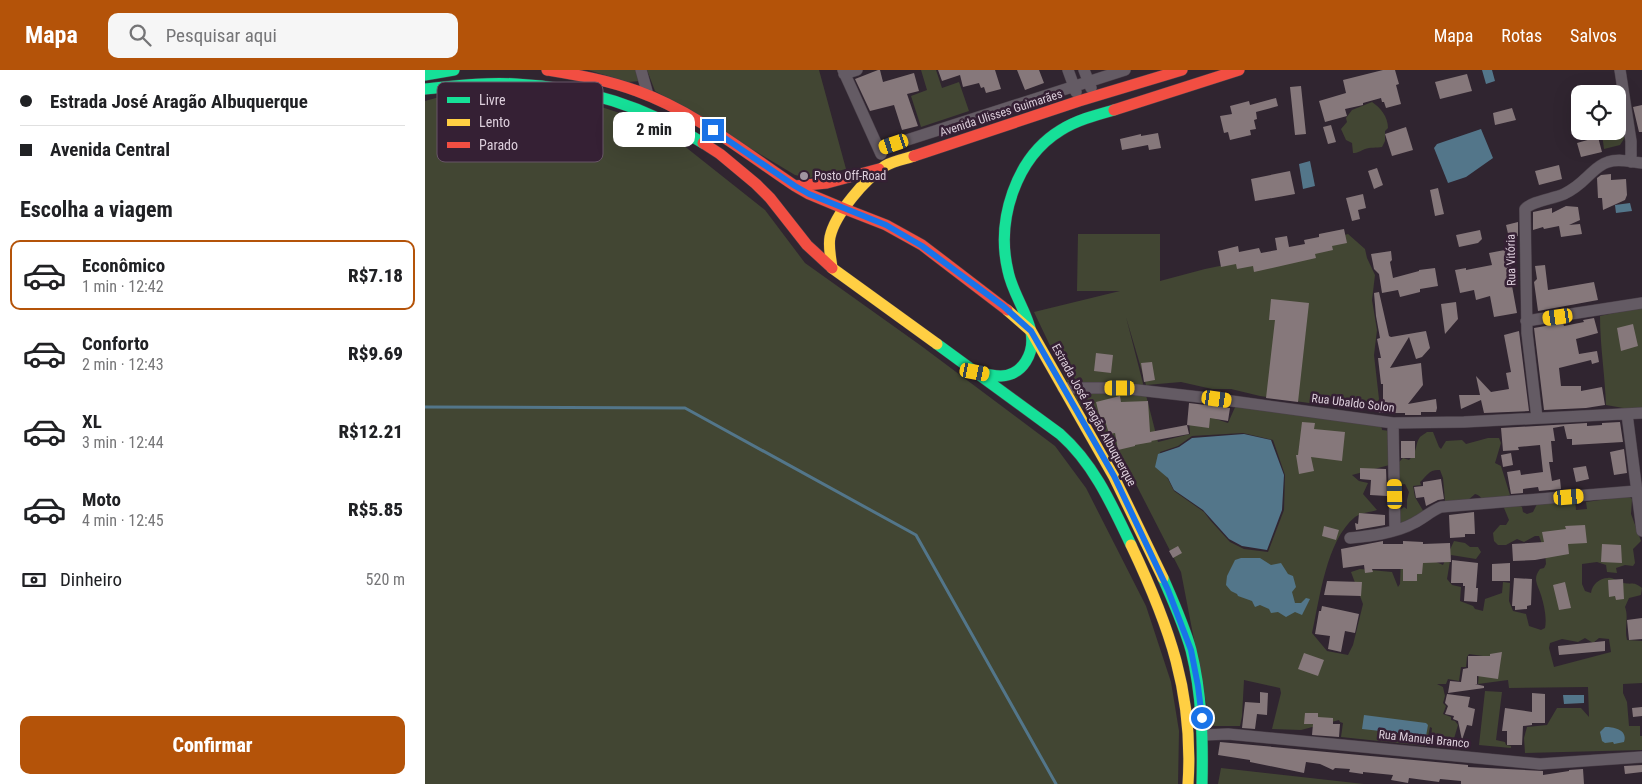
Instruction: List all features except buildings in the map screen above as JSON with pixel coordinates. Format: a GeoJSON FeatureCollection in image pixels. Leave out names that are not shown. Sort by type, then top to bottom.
{"type":"FeatureCollection","features":[{"type":"Feature","properties":{"kind":"main road"},"geometry":{"type":"LineString","coordinates":[[425,75],[454,70]]}},
{"type":"Feature","properties":{"kind":"main road","name":"Estrada José Aragão Albuquerque"},"geometry":{"type":"LineString","coordinates":[[547,70],[578,74],[648,95],[669,105],[703,124],[809,194],[886,225],[922,246],[1003,306],[1031,331],[1114,476],[1152,554],[1181,620],[1191,650],[1198,686],[1203,735],[1202,784]]}},
{"type":"Feature","properties":{"kind":"main road","name":"Avenida Ulisses Guimarães"},"geometry":{"type":"LineString","coordinates":[[833,268],[829,247],[830,237],[855,195],[883,167],[1079,101],[1182,70]]}},
{"type":"Feature","properties":{"kind":"main road"},"geometry":{"type":"LineString","coordinates":[[975,372],[1001,376],[1012,373],[1027,362],[1030,356],[1031,331],[1007,268],[1004,230],[1013,190],[1023,169],[1039,148],[1051,136],[1068,126],[1091,117],[1239,70]]}},
{"type":"Feature","properties":{"kind":"main road"},"geometry":{"type":"LineString","coordinates":[[1155,78],[1160,95]]}},
{"type":"Feature","properties":{"kind":"main road"},"geometry":{"type":"LineString","coordinates":[[603,96],[627,103],[679,127],[733,164],[769,197],[807,244],[833,268],[1072,443],[1090,464],[1153,592],[1174,648],[1183,688],[1189,735],[1188,784]]}},
{"type":"Feature","properties":{"kind":"main road"},"geometry":{"type":"LineString","coordinates":[[795,186],[821,184],[883,167]]}},
{"type":"Feature","properties":{"kind":"street"},"geometry":{"type":"LineString","coordinates":[[641,70],[648,95]]}},
{"type":"Feature","properties":{"kind":"street"},"geometry":{"type":"LineString","coordinates":[[857,70],[844,72],[879,149],[883,167]]}},
{"type":"Feature","properties":{"kind":"street"},"geometry":{"type":"LineString","coordinates":[[1068,70],[1079,101]]}},
{"type":"Feature","properties":{"kind":"street"},"geometry":{"type":"LineString","coordinates":[[879,149],[1074,86],[1086,75],[1125,70]]}},
{"type":"Feature","properties":{"kind":"street"},"geometry":{"type":"LineString","coordinates":[[1620,70],[1636,162]]}},
{"type":"Feature","properties":{"kind":"street"},"geometry":{"type":"LineString","coordinates":[[1086,75],[1094,97]]}},
{"type":"Feature","properties":{"kind":"street","name":"Rua Vitória"},"geometry":{"type":"LineString","coordinates":[[1537,418],[1526,321],[1525,209],[1528,206],[1564,194],[1579,184],[1600,165],[1618,159],[1636,162]]}},
{"type":"Feature","properties":{"kind":"street"},"geometry":{"type":"LineString","coordinates":[[1526,321],[1642,302]]}},
{"type":"Feature","properties":{"kind":"street","name":"Rua Ubaldo Solon"},"geometry":{"type":"LineString","coordinates":[[1063,388],[1120,388],[1393,423],[1464,422],[1642,413]]}},
{"type":"Feature","properties":{"kind":"street"},"geometry":{"type":"LineString","coordinates":[[1627,414],[1642,531]]}},
{"type":"Feature","properties":{"kind":"street"},"geometry":{"type":"LineString","coordinates":[[1393,423],[1395,529]]}},
{"type":"Feature","properties":{"kind":"street"},"geometry":{"type":"LineString","coordinates":[[1350,538],[1377,536],[1412,524],[1431,511],[1441,507],[1636,491]]}},
{"type":"Feature","properties":{"kind":"street","name":"Rua Manuel Branco"},"geometry":{"type":"LineString","coordinates":[[1203,735],[1228,734],[1540,764],[1642,757]]}},
{"type":"Feature","properties":{"kind":"green space"},"geometry":{"type":"Polygon","coordinates":[[[588,70],[636,70],[640,81],[628,82],[588,70]]]}},
{"type":"Feature","properties":{"kind":"green space"},"geometry":{"type":"Polygon","coordinates":[[[647,70],[819,70],[846,169],[809,178],[795,175],[655,91],[647,70]]]}},
{"type":"Feature","properties":{"kind":"green space"},"geometry":{"type":"Polygon","coordinates":[[[921,70],[936,70],[942,88],[959,82],[969,111],[921,127],[911,96],[927,90],[921,70]]]}},
{"type":"Feature","properties":{"kind":"green space"},"geometry":{"type":"Polygon","coordinates":[[[437,98],[437,162],[603,162],[603,108],[632,117],[683,145],[765,210],[805,263],[920,345],[1055,446],[1086,488],[1146,606],[1171,682],[1179,731],[1178,784],[425,784],[425,101],[437,98]]]}},
{"type":"Feature","properties":{"kind":"green space"},"geometry":{"type":"Polygon","coordinates":[[[1372,102],[1381,110],[1387,120],[1388,128],[1385,131],[1385,141],[1382,147],[1367,148],[1353,153],[1352,143],[1346,140],[1341,129],[1347,122],[1346,118],[1352,110],[1372,102]]]}},
{"type":"Feature","properties":{"kind":"green space"},"geometry":{"type":"Polygon","coordinates":[[[1626,118],[1629,131],[1626,136],[1626,118]]]}},
{"type":"Feature","properties":{"kind":"green space"},"geometry":{"type":"Polygon","coordinates":[[[1603,140],[1623,140],[1620,145],[1604,149],[1603,140]]]}},
{"type":"Feature","properties":{"kind":"green space"},"geometry":{"type":"Polygon","coordinates":[[[1078,234],[1160,234],[1160,281],[1205,269],[1269,256],[1348,234],[1365,249],[1375,275],[1372,300],[1377,330],[1374,355],[1379,399],[1374,410],[1368,406],[1352,408],[1348,405],[1309,403],[1260,396],[1231,389],[1212,389],[1181,382],[1146,385],[1126,317],[1158,442],[1190,434],[1189,419],[1216,412],[1216,419],[1228,423],[1236,405],[1381,422],[1382,430],[1390,431],[1393,464],[1352,475],[1359,481],[1368,483],[1363,494],[1377,510],[1355,517],[1345,527],[1337,540],[1321,587],[1312,633],[1327,651],[1348,655],[1353,645],[1363,604],[1351,572],[1360,569],[1392,572],[1398,587],[1400,584],[1401,556],[1434,561],[1443,565],[1454,541],[1465,543],[1470,547],[1478,547],[1481,552],[1476,559],[1451,555],[1447,579],[1452,585],[1461,587],[1460,601],[1483,611],[1485,599],[1502,593],[1503,582],[1510,583],[1509,601],[1513,611],[1526,614],[1529,626],[1541,630],[1545,628],[1544,607],[1536,576],[1546,564],[1545,552],[1539,536],[1524,542],[1517,539],[1506,545],[1498,545],[1494,541],[1493,533],[1500,525],[1506,525],[1509,520],[1504,508],[1505,504],[1517,504],[1527,514],[1533,512],[1537,504],[1575,499],[1576,510],[1587,509],[1586,502],[1629,496],[1632,499],[1631,514],[1641,541],[1633,549],[1635,563],[1633,566],[1625,565],[1616,568],[1617,573],[1607,572],[1606,565],[1597,562],[1582,564],[1582,584],[1585,591],[1591,593],[1597,582],[1605,578],[1612,578],[1642,588],[1641,595],[1629,598],[1625,607],[1627,615],[1627,640],[1642,641],[1642,683],[1623,684],[1623,693],[1627,702],[1629,726],[1640,726],[1642,750],[1525,753],[1524,738],[1527,727],[1547,725],[1557,708],[1581,708],[1589,717],[1588,687],[1509,688],[1508,680],[1478,684],[1479,671],[1482,671],[1483,656],[1469,654],[1466,667],[1461,667],[1459,681],[1448,679],[1446,684],[1437,684],[1443,687],[1445,696],[1443,703],[1446,706],[1443,714],[1451,717],[1451,720],[1455,721],[1458,725],[1453,742],[1431,737],[1432,728],[1430,727],[1426,746],[1341,737],[1343,723],[1339,720],[1301,730],[1272,729],[1281,693],[1280,688],[1244,680],[1240,726],[1214,726],[1210,723],[1181,572],[1120,453],[1076,400],[1034,312],[1120,291],[1077,291],[1078,234]],[[1243,433],[1192,436],[1178,446],[1160,452],[1167,477],[1174,491],[1204,512],[1230,542],[1244,549],[1268,552],[1284,510],[1285,475],[1273,440],[1243,433]],[[1585,638],[1578,642],[1562,639],[1550,643],[1549,648],[1554,667],[1611,652],[1609,639],[1599,638],[1593,643],[1585,638]]]}},
{"type":"Feature","properties":{"kind":"green space"},"geometry":{"type":"Polygon","coordinates":[[[1642,307],[1642,409],[1606,405],[1600,316],[1642,307]]]}},
{"type":"Feature","properties":{"kind":"green space"},"geometry":{"type":"Polygon","coordinates":[[[1427,432],[1433,432],[1441,449],[1446,441],[1462,440],[1466,444],[1488,438],[1499,438],[1501,443],[1495,463],[1501,466],[1510,495],[1491,501],[1475,494],[1467,501],[1445,501],[1443,478],[1440,470],[1433,471],[1420,482],[1421,485],[1413,486],[1415,497],[1425,514],[1397,525],[1400,510],[1404,507],[1407,509],[1409,492],[1405,484],[1397,485],[1396,465],[1403,458],[1409,460],[1414,454],[1418,439],[1427,432]]]}},
{"type":"Feature","properties":{"kind":"green space"},"geometry":{"type":"Polygon","coordinates":[[[1485,691],[1502,692],[1496,740],[1505,742],[1511,748],[1479,745],[1485,691]]]}},
{"type":"Feature","properties":{"kind":"green space"},"geometry":{"type":"Polygon","coordinates":[[[1221,768],[1364,784],[1218,784],[1221,768]]]}},
{"type":"Feature","properties":{"kind":"water"},"geometry":{"type":"Polygon","coordinates":[[[1482,70],[1492,70],[1495,81],[1486,84],[1482,70]]]}},
{"type":"Feature","properties":{"kind":"water"},"geometry":{"type":"Polygon","coordinates":[[[1481,129],[1493,158],[1466,177],[1448,183],[1434,148],[1437,144],[1481,129]]]}},
{"type":"Feature","properties":{"kind":"water"},"geometry":{"type":"Polygon","coordinates":[[[1310,161],[1315,186],[1303,189],[1299,164],[1310,161]]]}},
{"type":"Feature","properties":{"kind":"water"},"geometry":{"type":"Polygon","coordinates":[[[1630,203],[1632,211],[1616,213],[1615,205],[1630,203]]]}},
{"type":"Feature","properties":{"kind":"water"},"geometry":{"type":"Polygon","coordinates":[[[1244,434],[1271,440],[1284,475],[1282,510],[1267,550],[1242,546],[1229,539],[1203,510],[1174,490],[1168,478],[1155,467],[1158,454],[1179,447],[1192,438],[1244,434]]]}},
{"type":"Feature","properties":{"kind":"water"},"geometry":{"type":"Polygon","coordinates":[[[1241,558],[1260,558],[1271,565],[1281,563],[1288,574],[1293,576],[1296,587],[1292,592],[1295,603],[1301,603],[1306,598],[1310,599],[1302,615],[1295,612],[1286,617],[1278,612],[1271,613],[1269,609],[1260,605],[1255,607],[1252,601],[1238,596],[1231,591],[1226,585],[1227,576],[1235,560],[1241,558]]]}},
{"type":"Feature","properties":{"kind":"water"},"geometry":{"type":"Polygon","coordinates":[[[1563,695],[1584,695],[1584,703],[1564,704],[1563,695]]]}},
{"type":"Feature","properties":{"kind":"water"},"geometry":{"type":"Polygon","coordinates":[[[1364,715],[1426,723],[1428,725],[1426,736],[1362,729],[1364,715]]]}},
{"type":"Feature","properties":{"kind":"water"},"geometry":{"type":"Polygon","coordinates":[[[1605,727],[1620,730],[1625,738],[1624,742],[1614,744],[1613,742],[1605,743],[1602,741],[1600,732],[1605,727]]]}},
{"type":"Feature","properties":{"kind":"waterway"},"geometry":{"type":"LineString","coordinates":[[425,407],[685,408],[916,535],[1056,784]]}},
{"type":"Feature","properties":{"kind":"traffic: fast"},"geometry":{"type":"LineString","coordinates":[[425,75],[454,70]]}},
{"type":"Feature","properties":{"kind":"traffic: fast"},"geometry":{"type":"LineString","coordinates":[[425,89],[437,88]]}},
{"type":"Feature","properties":{"kind":"traffic: fast"},"geometry":{"type":"LineString","coordinates":[[603,98],[660,119],[703,143]]}},
{"type":"Feature","properties":{"kind":"traffic: fast"},"geometry":{"type":"LineString","coordinates":[[978,372],[1001,376],[1016,372],[1026,362],[1031,348],[1032,340],[1029,324],[1010,279],[1005,252],[1007,212],[1021,174],[1045,142],[1061,130],[1080,121],[1114,110]]}},
{"type":"Feature","properties":{"kind":"traffic: fast"},"geometry":{"type":"LineString","coordinates":[[937,344],[1060,434],[1072,446],[1083,458],[1101,486],[1131,545]]}},
{"type":"Feature","properties":{"kind":"traffic: fast"},"geometry":{"type":"LineString","coordinates":[[1163,578],[1185,631],[1195,667],[1201,717],[1202,784]]}},
{"type":"Feature","properties":{"kind":"traffic: slow"},"geometry":{"type":"LineString","coordinates":[[914,156],[885,166],[860,188],[844,208],[833,228],[829,241],[830,252],[832,268],[937,344]]}},
{"type":"Feature","properties":{"kind":"traffic: slow"},"geometry":{"type":"LineString","coordinates":[[1007,310],[1031,331],[1114,477],[1163,578]]}},
{"type":"Feature","properties":{"kind":"traffic: slow"},"geometry":{"type":"LineString","coordinates":[[1131,545],[1157,603],[1176,661],[1183,690],[1189,751],[1188,784]]}},
{"type":"Feature","properties":{"kind":"traffic: jam"},"geometry":{"type":"LineString","coordinates":[[547,70],[615,84],[658,100],[699,121],[795,186],[845,209]]}},
{"type":"Feature","properties":{"kind":"traffic: jam"},"geometry":{"type":"LineString","coordinates":[[914,156],[1079,101],[1182,70]]}},
{"type":"Feature","properties":{"kind":"traffic: jam"},"geometry":{"type":"LineString","coordinates":[[1114,110],[1239,70]]}},
{"type":"Feature","properties":{"kind":"traffic: jam"},"geometry":{"type":"LineString","coordinates":[[703,143],[720,154],[756,184],[770,198],[807,245],[832,268]]}},
{"type":"Feature","properties":{"kind":"traffic: jam"},"geometry":{"type":"LineString","coordinates":[[795,186],[827,183],[879,169]]}},
{"type":"Feature","properties":{"kind":"traffic: jam"},"geometry":{"type":"LineString","coordinates":[[845,209],[886,225],[922,245],[1007,310]]}},
{"type":"Feature","properties":{"kind":"place","name":"Posto Off-Road"},"geometry":{"type":"Point","coordinates":[804,176]}},
{"type":"Feature","properties":{"kind":"route"},"geometry":{"type":"LineString","coordinates":[[713,130],[809,194],[886,225],[905,235],[963,275],[1031,331],[1114,476],[1168,590],[1191,650],[1202,718]]}}]}
